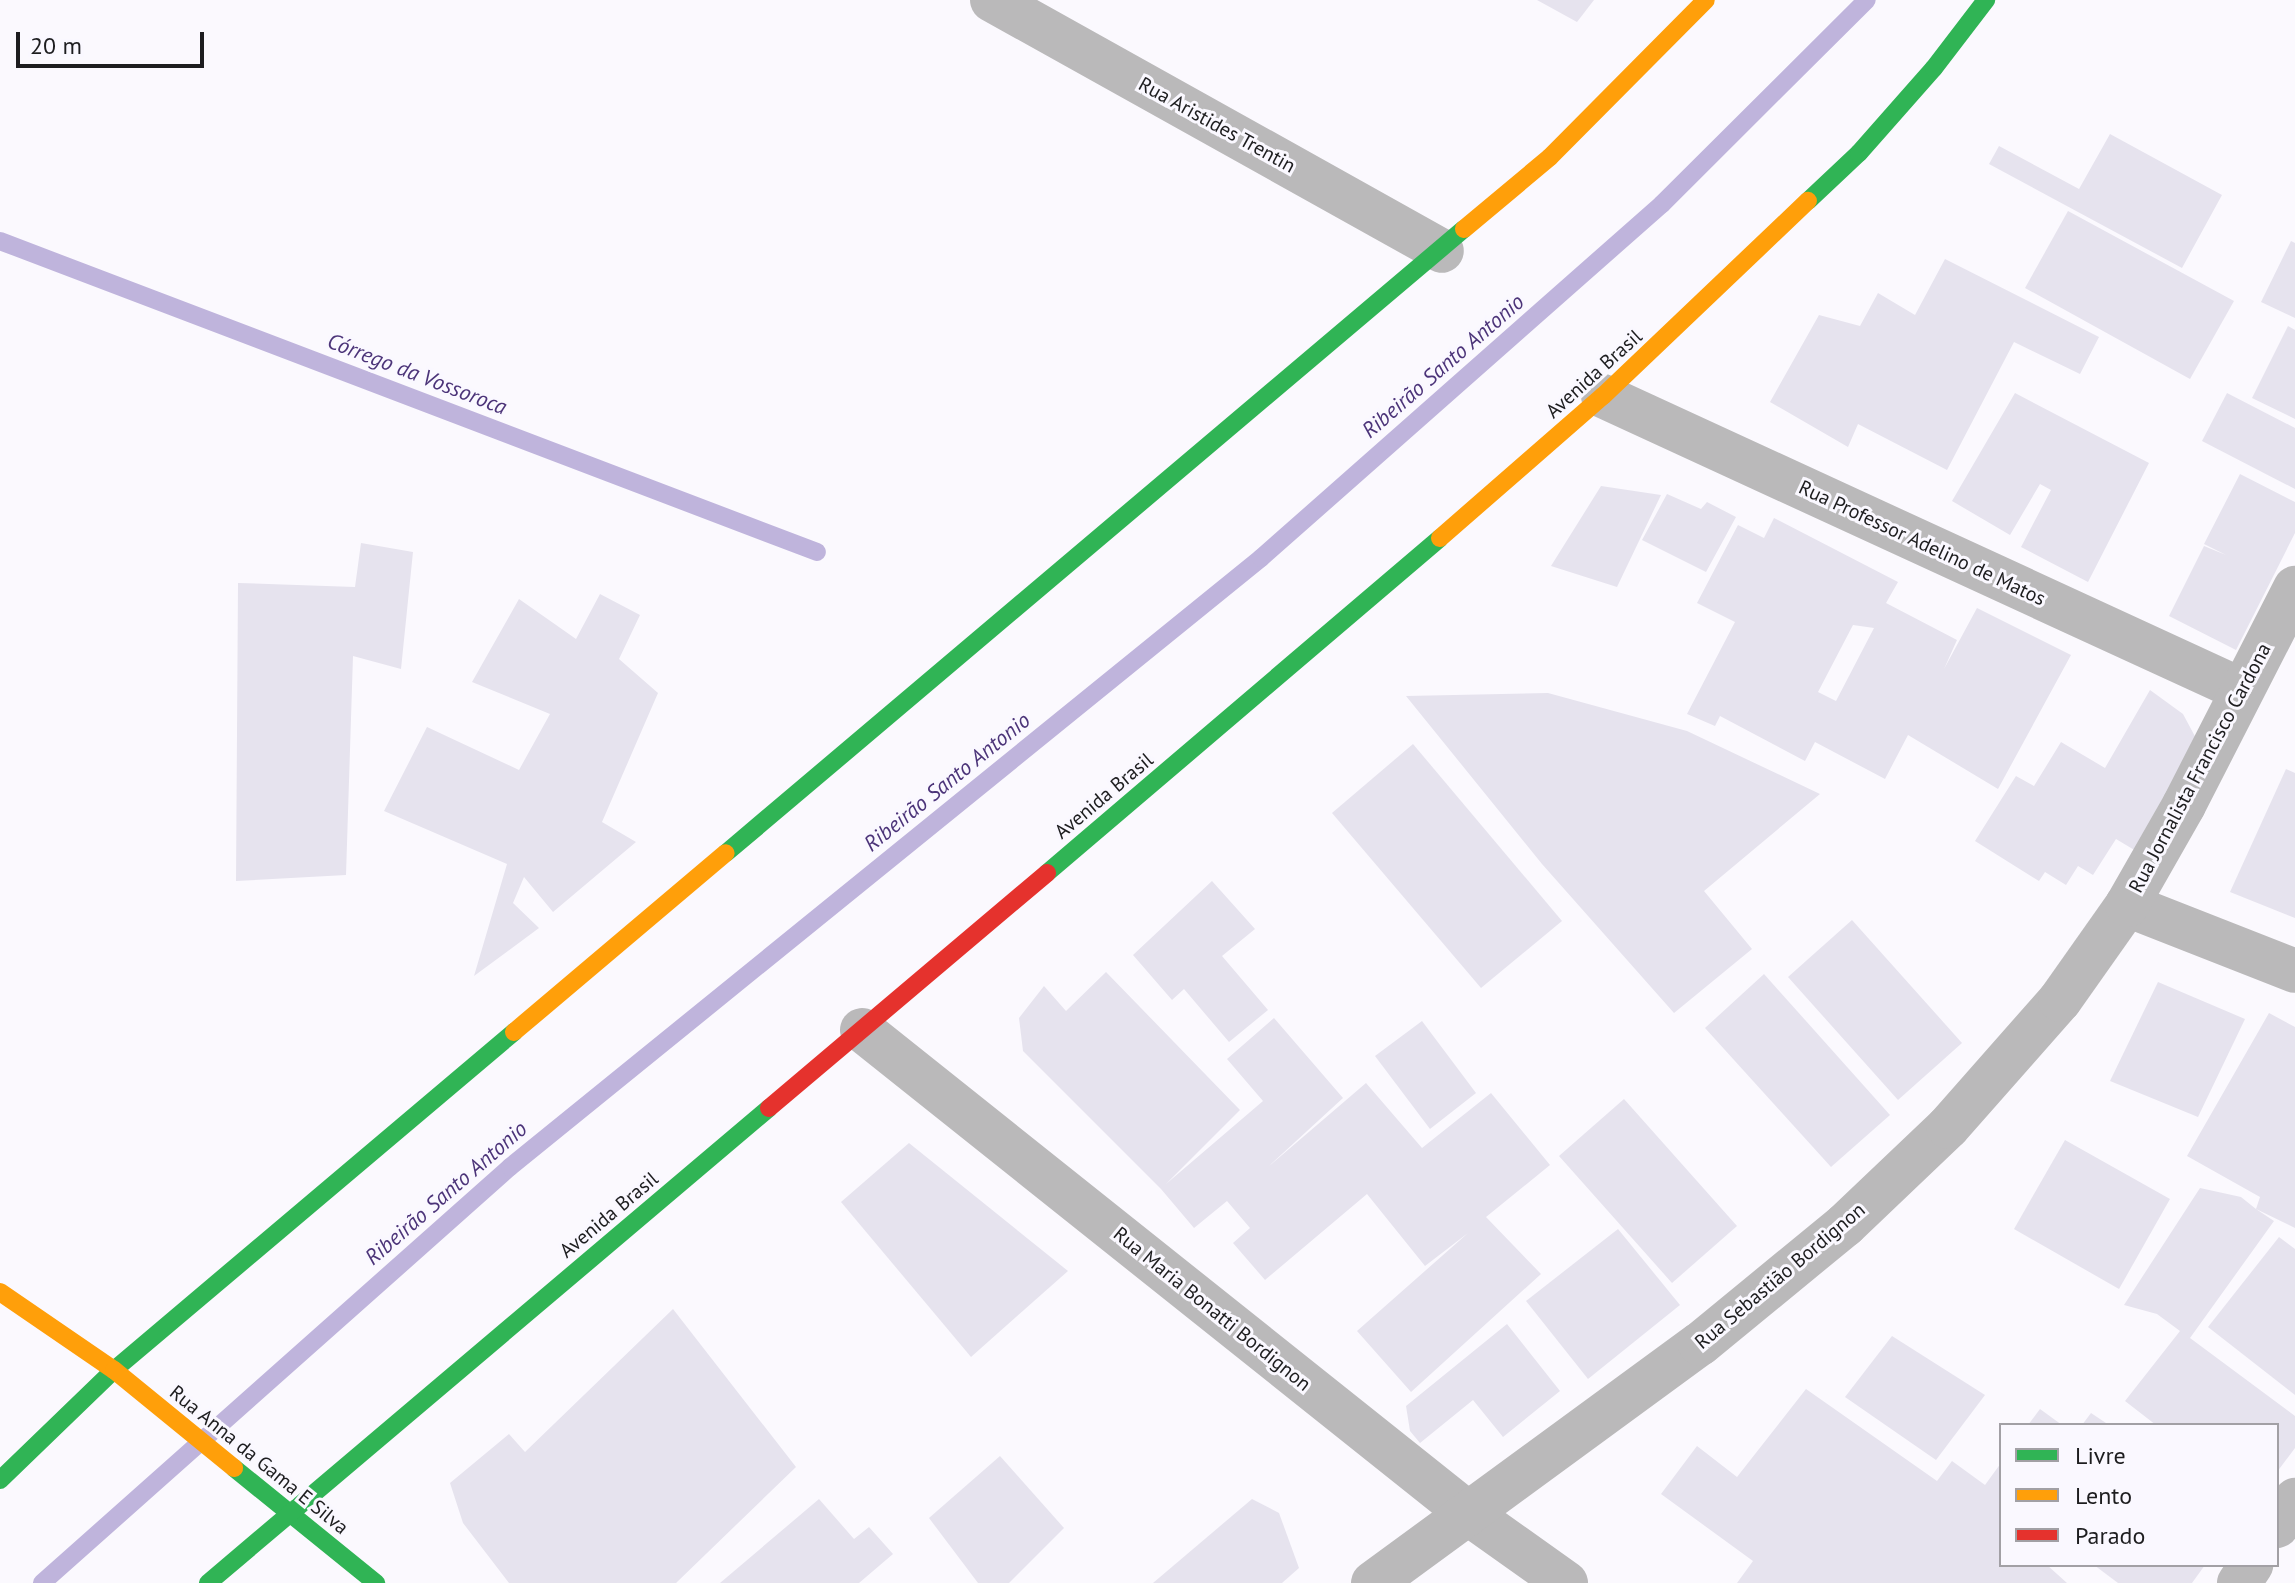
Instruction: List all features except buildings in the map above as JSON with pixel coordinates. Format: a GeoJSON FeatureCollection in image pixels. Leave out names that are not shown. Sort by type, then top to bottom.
{"type":"FeatureCollection","features":[{"type":"Feature","properties":{"kind":"main road"},"geometry":{"type":"LineString","coordinates":[[0,1480],[114,1370],[1442,251],[1550,157],[1706,0]]}},
{"type":"Feature","properties":{"kind":"main road","name":"Avenida Brasil"},"geometry":{"type":"LineString","coordinates":[[208,1583],[862,1030],[1603,396],[1859,153],[1934,68],[1986,0]]}},
{"type":"Feature","properties":{"kind":"main road","name":"Rua Anna da Gama E Silva"},"geometry":{"type":"LineString","coordinates":[[0,1292],[114,1370],[376,1583]]}},
{"type":"Feature","properties":{"kind":"street","name":"Rua Aristides Trentin"},"geometry":{"type":"LineString","coordinates":[[992,0],[1442,251]]}},
{"type":"Feature","properties":{"kind":"street","name":"Rua Professor Adelino de Matos"},"geometry":{"type":"LineString","coordinates":[[1603,396],[2242,690]]}},
{"type":"Feature","properties":{"kind":"street","name":"Rua Jornalista Francisco Cardona"},"geometry":{"type":"LineString","coordinates":[[2127,905],[2295,588]]}},
{"type":"Feature","properties":{"kind":"street"},"geometry":{"type":"LineString","coordinates":[[2127,905],[2295,971]]}},
{"type":"Feature","properties":{"kind":"street","name":"Rua Sebastião Bordignon"},"geometry":{"type":"LineString","coordinates":[[1373,1583],[1700,1344],[1845,1225],[1948,1127],[2014,1056],[2060,1000],[2127,905]]}},
{"type":"Feature","properties":{"kind":"street","name":"Rua Maria Bonatti Bordignon"},"geometry":{"type":"LineString","coordinates":[[862,1030],[1469,1514],[1566,1583]]}},
{"type":"Feature","properties":{"kind":"street"},"geometry":{"type":"LineString","coordinates":[[2279,1523],[2295,1500]]}},
{"type":"Feature","properties":{"kind":"waterway","name":"Ribeirão Santo Antonio"},"geometry":{"type":"LineString","coordinates":[[42,1583],[510,1167],[1261,558],[1662,204],[1867,0]]}},
{"type":"Feature","properties":{"kind":"waterway","name":"Córrego da Vossoroca"},"geometry":{"type":"LineString","coordinates":[[0,241],[817,552]]}},
{"type":"Feature","properties":{"kind":"traffic: fast"},"geometry":{"type":"LineString","coordinates":[[1808,201],[1859,153],[1934,68],[1986,0]]}},
{"type":"Feature","properties":{"kind":"traffic: fast"},"geometry":{"type":"LineString","coordinates":[[726,853],[1464,229]]}},
{"type":"Feature","properties":{"kind":"traffic: fast"},"geometry":{"type":"LineString","coordinates":[[1047,873],[1440,538]]}},
{"type":"Feature","properties":{"kind":"traffic: fast"},"geometry":{"type":"LineString","coordinates":[[0,1480],[114,1370],[514,1032]]}},
{"type":"Feature","properties":{"kind":"traffic: fast"},"geometry":{"type":"LineString","coordinates":[[208,1583],[769,1108]]}},
{"type":"Feature","properties":{"kind":"traffic: fast"},"geometry":{"type":"LineString","coordinates":[[234,1468],[376,1583]]}},
{"type":"Feature","properties":{"kind":"traffic: slow"},"geometry":{"type":"LineString","coordinates":[[1464,229],[1550,157],[1706,0]]}},
{"type":"Feature","properties":{"kind":"traffic: slow"},"geometry":{"type":"LineString","coordinates":[[1440,538],[1603,396],[1808,201]]}},
{"type":"Feature","properties":{"kind":"traffic: slow"},"geometry":{"type":"LineString","coordinates":[[514,1032],[726,853]]}},
{"type":"Feature","properties":{"kind":"traffic: slow"},"geometry":{"type":"LineString","coordinates":[[0,1292],[114,1370],[234,1468]]}},
{"type":"Feature","properties":{"kind":"traffic: jam"},"geometry":{"type":"LineString","coordinates":[[769,1108],[1047,873]]}}]}
